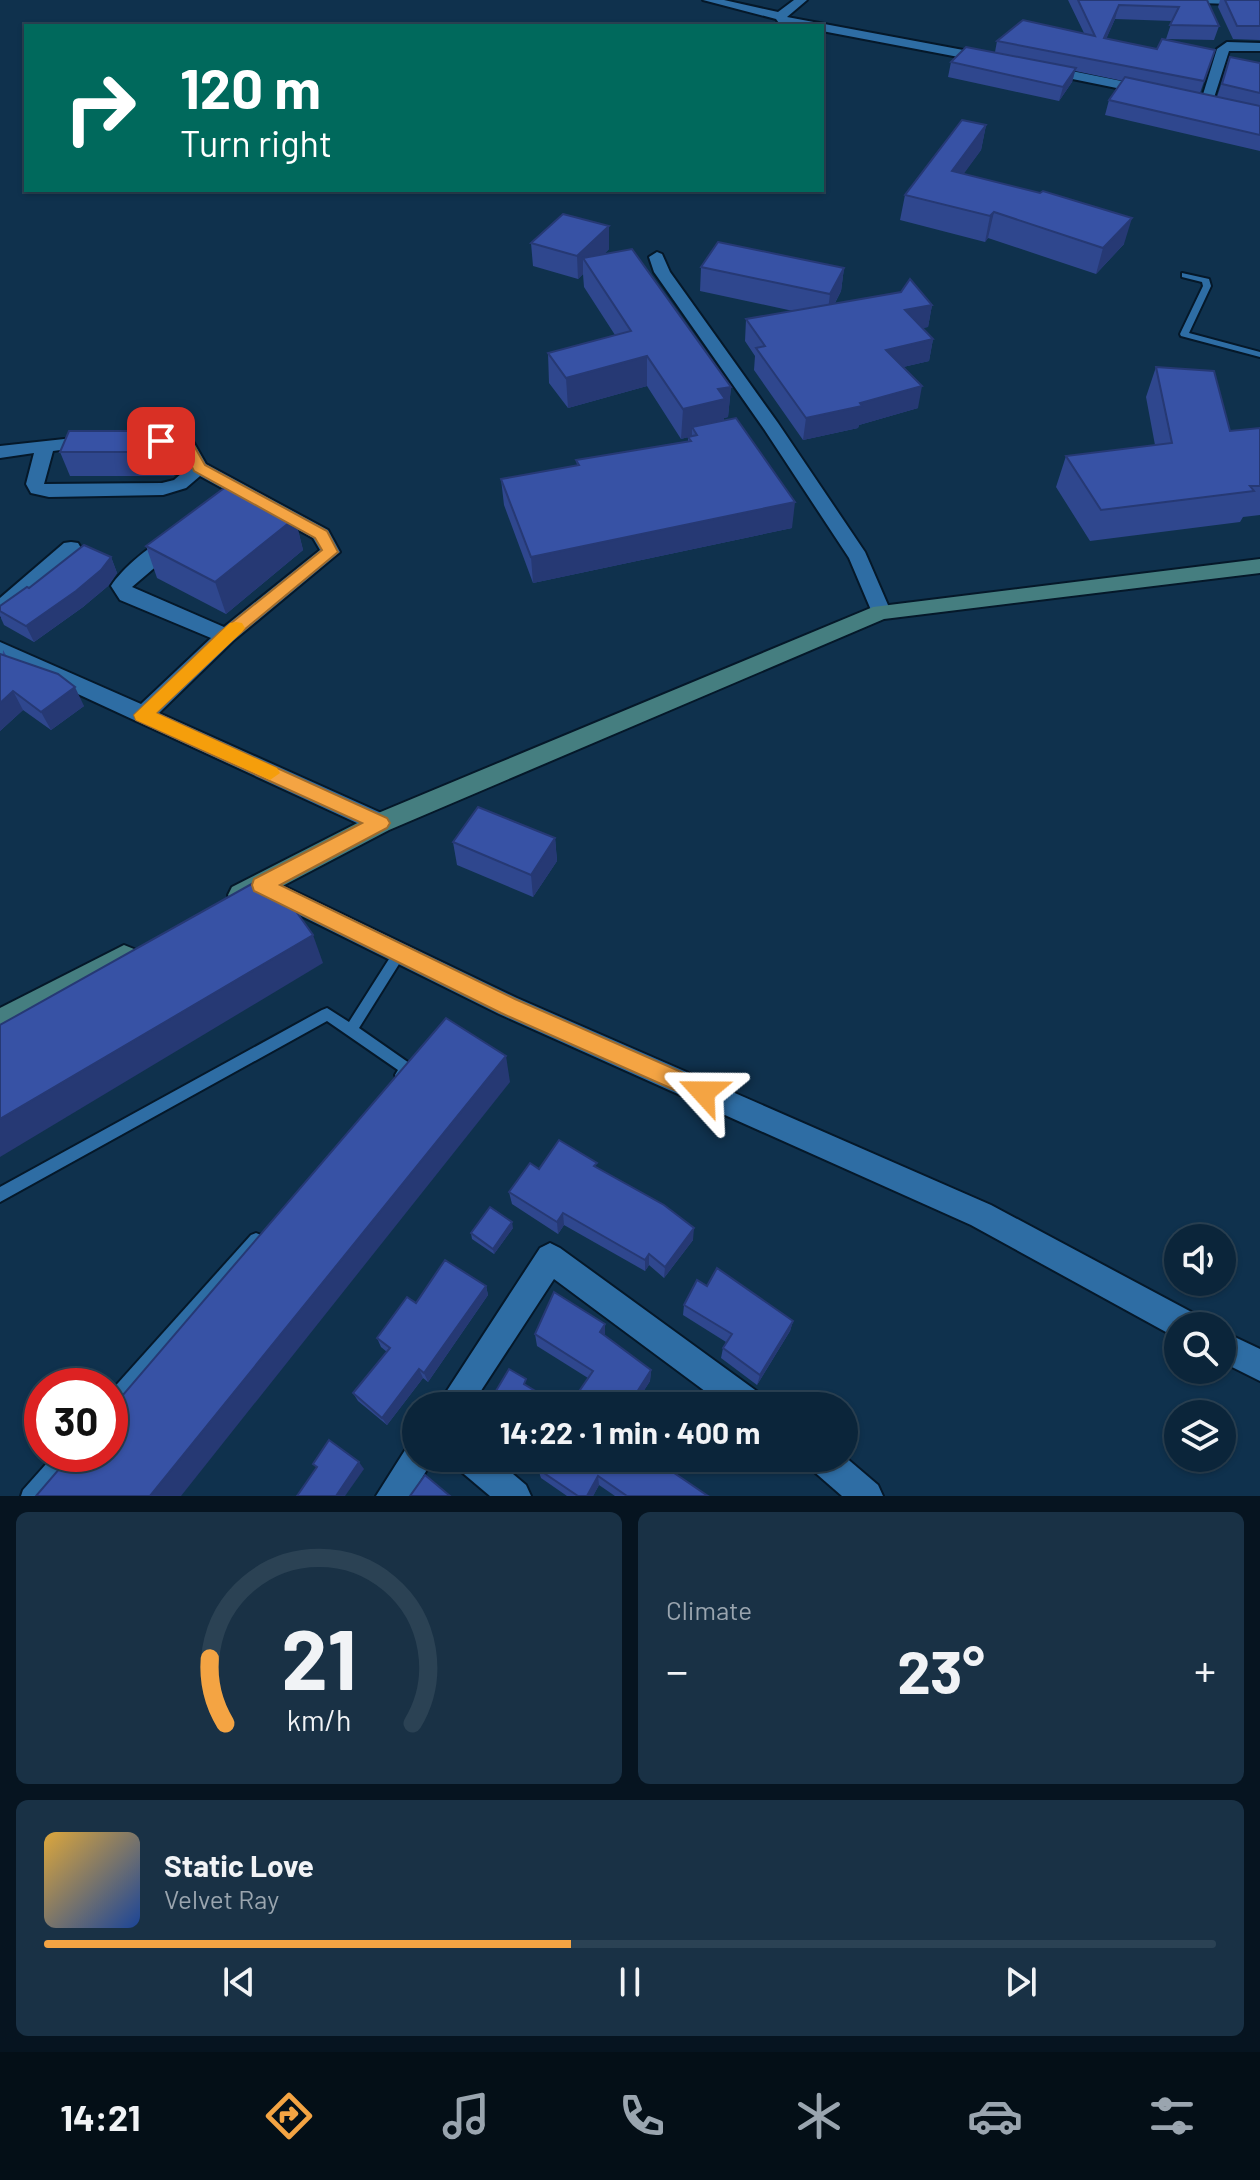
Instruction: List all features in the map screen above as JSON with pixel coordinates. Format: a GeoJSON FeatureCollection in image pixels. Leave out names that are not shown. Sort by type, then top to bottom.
{"type":"FeatureCollection","features":[{"type":"Feature","properties":{"kind":"street"},"geometry":{"type":"LineString","coordinates":[[709,0],[807,24]]}},
{"type":"Feature","properties":{"kind":"street"},"geometry":{"type":"LineString","coordinates":[[780,16],[801,0]]}},
{"type":"Feature","properties":{"kind":"street"},"geometry":{"type":"LineString","coordinates":[[1205,4],[1260,2]]}},
{"type":"Feature","properties":{"kind":"street"},"geometry":{"type":"LineString","coordinates":[[824,27],[1004,62]]}},
{"type":"Feature","properties":{"kind":"street"},"geometry":{"type":"LineString","coordinates":[[1206,104],[1226,64],[1224,40],[1260,47]]}},
{"type":"Feature","properties":{"kind":"street"},"geometry":{"type":"LineString","coordinates":[[1034,67],[1165,94]]}},
{"type":"Feature","properties":{"kind":"street"},"geometry":{"type":"LineString","coordinates":[[657,257],[662,272],[764,428],[858,557],[881,612]]}},
{"type":"Feature","properties":{"kind":"street"},"geometry":{"type":"LineString","coordinates":[[134,436],[188,447],[199,468],[234,495],[321,534],[330,552],[226,636],[143,715]]}},
{"type":"Feature","properties":{"kind":"street"},"geometry":{"type":"LineString","coordinates":[[0,452],[104,439]]}},
{"type":"Feature","properties":{"kind":"street"},"geometry":{"type":"LineString","coordinates":[[45,446],[35,484],[37,489],[49,491],[163,489],[180,484],[199,468]]}},
{"type":"Feature","properties":{"kind":"street"},"geometry":{"type":"LineString","coordinates":[[193,527],[133,572],[121,586],[127,595],[226,636]]}},
{"type":"Feature","properties":{"kind":"street"},"geometry":{"type":"LineString","coordinates":[[0,609],[71,548]]}},
{"type":"Feature","properties":{"kind":"street"},"geometry":{"type":"LineString","coordinates":[[221,906],[380,823],[881,612],[1260,566]]}},
{"type":"Feature","properties":{"kind":"street"},"geometry":{"type":"LineString","coordinates":[[0,649],[380,823]]}},
{"type":"Feature","properties":{"kind":"street"},"geometry":{"type":"LineString","coordinates":[[261,885],[508,1006],[981,1215],[1164,1314]]}},
{"type":"Feature","properties":{"kind":"street"},"geometry":{"type":"LineString","coordinates":[[0,1022],[139,949]]}},
{"type":"Feature","properties":{"kind":"street"},"geometry":{"type":"LineString","coordinates":[[462,1392],[550,1258],[732,1392]]}},
{"type":"Feature","properties":{"kind":"street"},"geometry":{"type":"LineString","coordinates":[[1236,1353],[1260,1366]]}},
{"type":"Feature","properties":{"kind":"street"},"geometry":{"type":"LineString","coordinates":[[392,1496],[408,1472]]}},
{"type":"Feature","properties":{"kind":"street"},"geometry":{"type":"LineString","coordinates":[[486,1472],[515,1496]]}},
{"type":"Feature","properties":{"kind":"street"},"geometry":{"type":"LineString","coordinates":[[839,1472],[867,1496]]}},
{"type":"Feature","properties":{"kind":"lane"},"geometry":{"type":"LineString","coordinates":[[1185,275],[1206,281],[1207,286],[1184,334],[1260,355]]}},
{"type":"Feature","properties":{"kind":"lane"},"geometry":{"type":"LineString","coordinates":[[351,1029],[400,951]]}},
{"type":"Feature","properties":{"kind":"lane"},"geometry":{"type":"LineString","coordinates":[[0,1195],[327,1014],[407,1069],[387,1092]]}},
{"type":"Feature","properties":{"kind":"lane"},"geometry":{"type":"LineString","coordinates":[[128,1384],[264,1231]]}},
{"type":"Feature","properties":{"kind":"lane"},"geometry":{"type":"LineString","coordinates":[[29,1496],[50,1472]]}},
{"type":"Feature","properties":{"kind":"building"},"geometry":{"type":"Polygon","coordinates":[[[1078,0],[1207,0],[1219,26],[1170,25],[1179,7],[1119,5],[1104,38],[1157,49],[1162,39],[1215,50],[1204,81],[997,41],[1023,20],[1095,36],[1078,0]]]}},
{"type":"Feature","properties":{"kind":"building"},"geometry":{"type":"Polygon","coordinates":[[[1225,0],[1260,0],[1260,26],[1237,26],[1225,0]]]}},
{"type":"Feature","properties":{"kind":"building"},"geometry":{"type":"Polygon","coordinates":[[[966,47],[1076,68],[1063,87],[951,62],[966,47]]]}},
{"type":"Feature","properties":{"kind":"building"},"geometry":{"type":"Polygon","coordinates":[[[1230,57],[1260,63],[1260,93],[1222,84],[1230,57]]]}},
{"type":"Feature","properties":{"kind":"building"},"geometry":{"type":"Polygon","coordinates":[[[1125,77],[1260,106],[1260,135],[1109,100],[1125,77]]]}},
{"type":"Feature","properties":{"kind":"building"},"geometry":{"type":"Polygon","coordinates":[[[962,120],[986,125],[952,171],[1040,193],[1043,191],[1132,218],[1103,248],[994,212],[990,216],[905,195],[962,120]]]}},
{"type":"Feature","properties":{"kind":"building"},"geometry":{"type":"Polygon","coordinates":[[[563,214],[609,226],[577,256],[531,243],[563,214]]]}},
{"type":"Feature","properties":{"kind":"building"},"geometry":{"type":"Polygon","coordinates":[[[718,242],[844,268],[830,294],[701,267],[718,242]]]}},
{"type":"Feature","properties":{"kind":"building"},"geometry":{"type":"Polygon","coordinates":[[[632,249],[731,387],[718,389],[725,399],[683,409],[647,356],[566,378],[548,353],[631,331],[583,258],[632,249]]]}},
{"type":"Feature","properties":{"kind":"building"},"geometry":{"type":"Polygon","coordinates":[[[910,279],[932,305],[905,310],[933,339],[886,350],[922,386],[860,403],[862,406],[806,418],[756,348],[765,346],[746,319],[901,292],[910,279]]]}},
{"type":"Feature","properties":{"kind":"building"},"geometry":{"type":"Polygon","coordinates":[[[1156,367],[1214,371],[1230,431],[1260,428],[1260,486],[1250,486],[1254,491],[1101,510],[1066,456],[1172,443],[1156,367]]]}},
{"type":"Feature","properties":{"kind":"building"},"geometry":{"type":"Polygon","coordinates":[[[736,418],[795,502],[531,557],[501,479],[579,465],[576,460],[691,441],[688,437],[697,435],[692,427],[736,418]]]}},
{"type":"Feature","properties":{"kind":"building"},"geometry":{"type":"Polygon","coordinates":[[[69,431],[172,431],[175,436],[166,452],[60,452],[69,431]]]}},
{"type":"Feature","properties":{"kind":"building"},"geometry":{"type":"Polygon","coordinates":[[[227,486],[295,518],[215,582],[146,546],[227,486]]]}},
{"type":"Feature","properties":{"kind":"building"},"geometry":{"type":"Polygon","coordinates":[[[84,545],[111,557],[76,591],[26,626],[0,611],[0,606],[29,588],[84,545]]]}},
{"type":"Feature","properties":{"kind":"building"},"geometry":{"type":"Polygon","coordinates":[[[0,654],[58,674],[75,687],[41,712],[13,691],[0,703],[0,654]]]}},
{"type":"Feature","properties":{"kind":"building"},"geometry":{"type":"Polygon","coordinates":[[[478,807],[555,838],[531,875],[453,842],[478,807]]]}},
{"type":"Feature","properties":{"kind":"building"},"geometry":{"type":"Polygon","coordinates":[[[264,877],[275,882],[313,935],[0,1119],[0,1025],[264,877]]]}},
{"type":"Feature","properties":{"kind":"building"},"geometry":{"type":"Polygon","coordinates":[[[446,1018],[506,1056],[150,1496],[36,1496],[57,1472],[128,1472],[128,1389],[446,1018]]]}},
{"type":"Feature","properties":{"kind":"building"},"geometry":{"type":"Polygon","coordinates":[[[559,1140],[597,1163],[594,1166],[664,1205],[694,1228],[665,1267],[649,1254],[645,1260],[563,1213],[557,1222],[509,1192],[530,1163],[539,1169],[559,1140]]]}},
{"type":"Feature","properties":{"kind":"building"},"geometry":{"type":"Polygon","coordinates":[[[490,1207],[512,1222],[493,1249],[471,1233],[490,1207]]]}},
{"type":"Feature","properties":{"kind":"building"},"geometry":{"type":"Polygon","coordinates":[[[445,1260],[486,1286],[424,1373],[419,1369],[382,1418],[353,1393],[390,1348],[377,1338],[407,1297],[416,1303],[445,1260]]]}},
{"type":"Feature","properties":{"kind":"building"},"geometry":{"type":"Polygon","coordinates":[[[717,1268],[793,1321],[760,1375],[723,1348],[732,1334],[684,1305],[697,1280],[707,1286],[717,1268]]]}},
{"type":"Feature","properties":{"kind":"building"},"geometry":{"type":"Polygon","coordinates":[[[554,1292],[605,1324],[600,1332],[651,1370],[637,1392],[579,1392],[593,1371],[535,1334],[554,1292]]]}},
{"type":"Feature","properties":{"kind":"building"},"geometry":{"type":"Polygon","coordinates":[[[509,1369],[526,1379],[524,1384],[537,1392],[495,1392],[509,1369]]]}},
{"type":"Feature","properties":{"kind":"building"},"geometry":{"type":"Polygon","coordinates":[[[329,1440],[359,1462],[336,1496],[297,1496],[317,1467],[313,1464],[329,1440]]]}},
{"type":"Feature","properties":{"kind":"building"},"geometry":{"type":"Polygon","coordinates":[[[542,1472],[673,1472],[708,1496],[627,1496],[598,1476],[587,1496],[578,1496],[542,1472]]]}},
{"type":"Feature","properties":{"kind":"building"},"geometry":{"type":"Polygon","coordinates":[[[425,1475],[450,1496],[410,1496],[425,1475]]]}},
{"type":"Feature","properties":{"kind":"slow traffic"},"geometry":{"type":"LineString","coordinates":[[236,628],[143,715],[270,773]]}},
{"type":"Feature","properties":{"kind":"route"},"geometry":{"type":"LineString","coordinates":[[161,441],[188,447],[199,468],[321,534],[330,552],[226,636],[143,715],[380,823],[261,885],[508,1006],[703,1092]]}}]}
